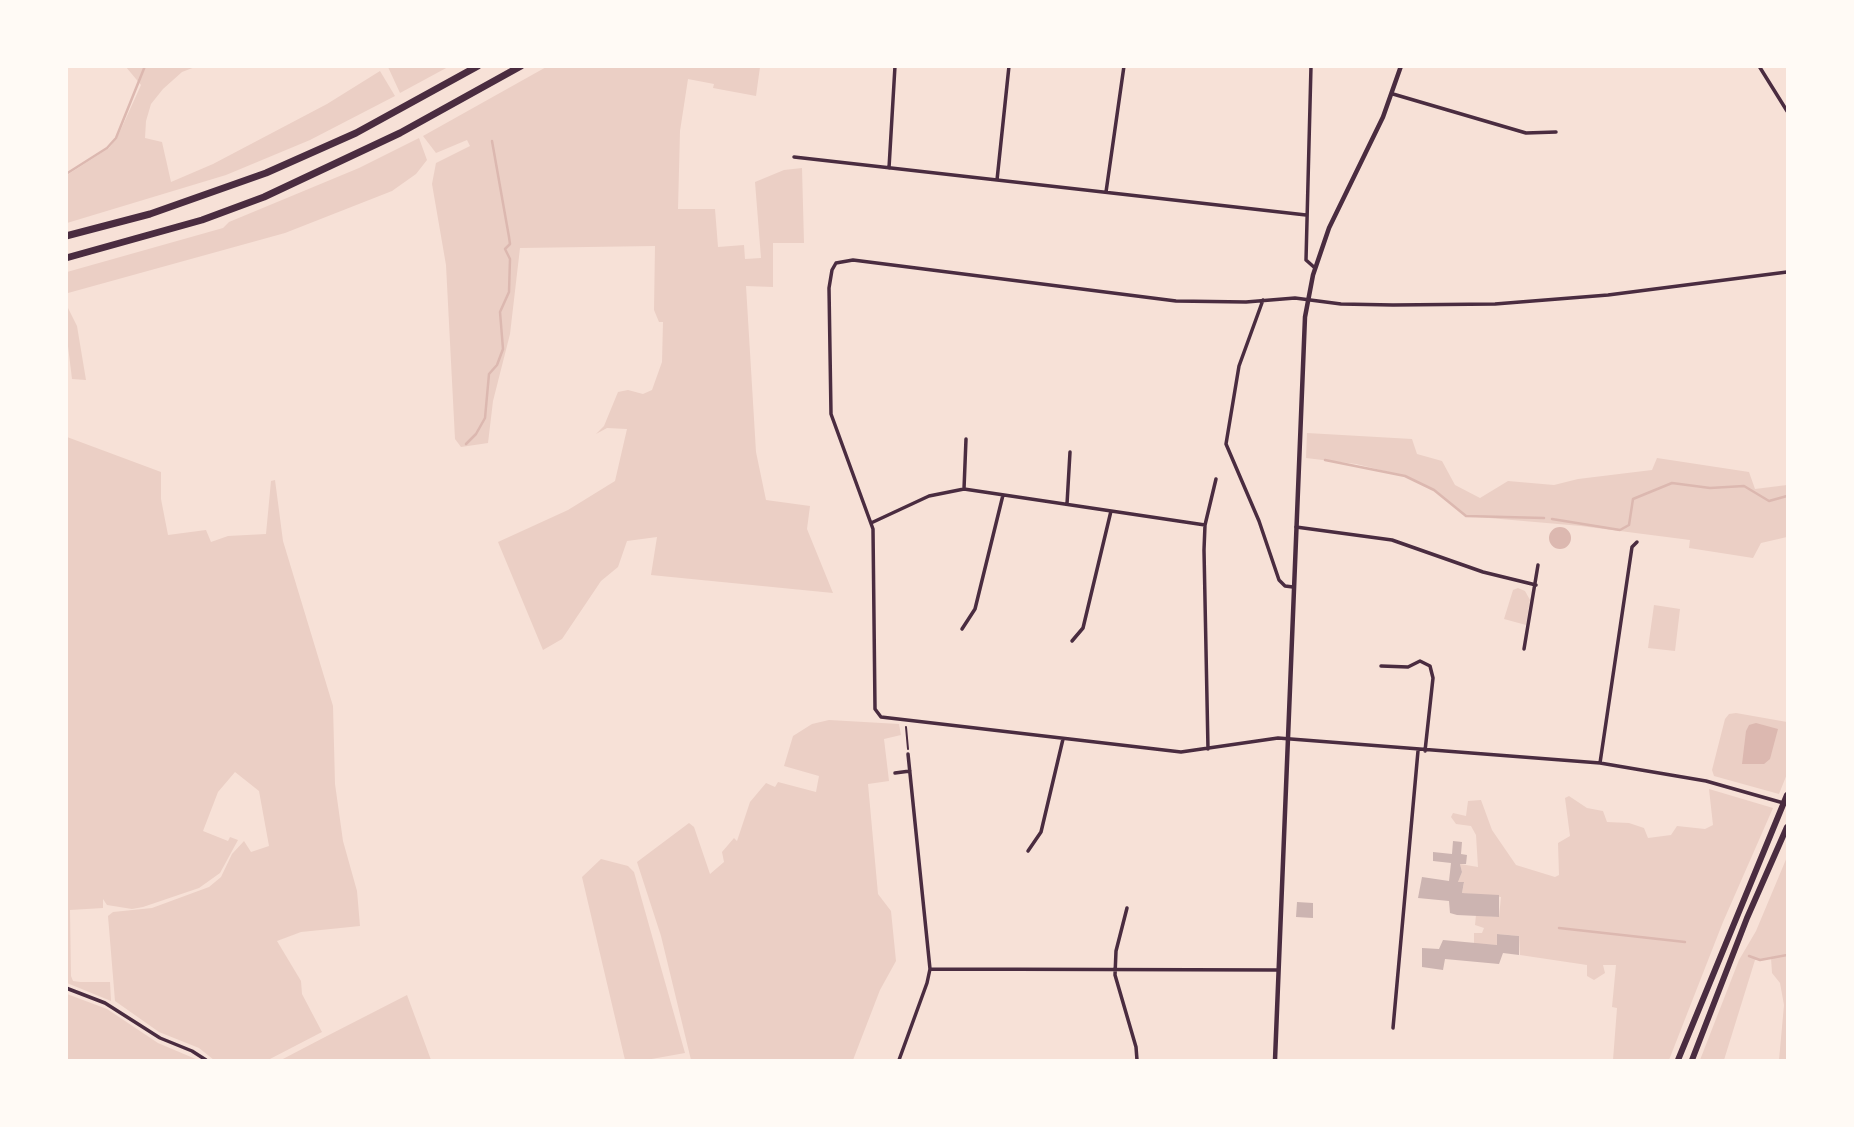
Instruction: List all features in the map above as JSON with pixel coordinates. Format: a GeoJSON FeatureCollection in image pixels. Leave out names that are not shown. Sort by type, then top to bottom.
{"type":"FeatureCollection","features":[{"type":"Feature","properties":{"kind":"highway"},"geometry":{"type":"LineString","coordinates":[[66,236],[150,214],[267,173],[356,133],[478,66]]}},
{"type":"Feature","properties":{"kind":"highway"},"geometry":{"type":"LineString","coordinates":[[66,258],[202,219],[264,197],[400,133],[521,66]]}},
{"type":"Feature","properties":{"kind":"highway"},"geometry":{"type":"LineString","coordinates":[[1678,1060],[1787,794]]}},
{"type":"Feature","properties":{"kind":"highway"},"geometry":{"type":"LineString","coordinates":[[1692,1060],[1742,930],[1787,827]]}},
{"type":"Feature","properties":{"kind":"street"},"geometry":{"type":"LineString","coordinates":[[889,168],[895,66]]}},
{"type":"Feature","properties":{"kind":"street"},"geometry":{"type":"LineString","coordinates":[[997,180],[1009,66]]}},
{"type":"Feature","properties":{"kind":"street"},"geometry":{"type":"LineString","coordinates":[[1106,192],[1124,66]]}},
{"type":"Feature","properties":{"kind":"street"},"geometry":{"type":"LineString","coordinates":[[1311,66],[1306,260],[1315,268]]}},
{"type":"Feature","properties":{"kind":"street"},"geometry":{"type":"LineString","coordinates":[[1275,1060],[1302,343],[1315,268],[1337,207],[1393,94],[1401,66]]}},
{"type":"Feature","properties":{"kind":"street"},"geometry":{"type":"LineString","coordinates":[[1759,66],[1787,111]]}},
{"type":"Feature","properties":{"kind":"street"},"geometry":{"type":"LineString","coordinates":[[1393,94],[1525,132],[1556,132]]}},
{"type":"Feature","properties":{"kind":"street"},"geometry":{"type":"LineString","coordinates":[[794,158],[1306,215]]}},
{"type":"Feature","properties":{"kind":"street"},"geometry":{"type":"LineString","coordinates":[[1787,272],[1688,287],[1505,303],[1375,305],[1308,299],[1176,300],[853,260],[836,263],[829,288],[831,414],[871,523],[875,709],[881,717],[1181,752],[1261,740],[1287,739],[1600,763],[1706,781],[1787,804]]}},
{"type":"Feature","properties":{"kind":"street"},"geometry":{"type":"LineString","coordinates":[[1263,300],[1239,366],[1226,444],[1259,521],[1279,580],[1284,586],[1293,587]]}},
{"type":"Feature","properties":{"kind":"street"},"geometry":{"type":"LineString","coordinates":[[964,489],[966,439]]}},
{"type":"Feature","properties":{"kind":"street"},"geometry":{"type":"LineString","coordinates":[[1067,504],[1070,452]]}},
{"type":"Feature","properties":{"kind":"street"},"geometry":{"type":"LineString","coordinates":[[1208,750],[1205,525],[1216,480]]}},
{"type":"Feature","properties":{"kind":"street"},"geometry":{"type":"LineString","coordinates":[[871,523],[929,496],[964,489],[1205,525]]}},
{"type":"Feature","properties":{"kind":"street"},"geometry":{"type":"LineString","coordinates":[[962,629],[975,609],[1003,495]]}},
{"type":"Feature","properties":{"kind":"street"},"geometry":{"type":"LineString","coordinates":[[1072,641],[1083,628],[1111,511]]}},
{"type":"Feature","properties":{"kind":"street"},"geometry":{"type":"LineString","coordinates":[[1296,527],[1392,540],[1483,572],[1536,585]]}},
{"type":"Feature","properties":{"kind":"street"},"geometry":{"type":"LineString","coordinates":[[1600,763],[1632,547],[1637,542]]}},
{"type":"Feature","properties":{"kind":"street"},"geometry":{"type":"LineString","coordinates":[[1524,649],[1538,565]]}},
{"type":"Feature","properties":{"kind":"street"},"geometry":{"type":"LineString","coordinates":[[1381,666],[1408,667],[1420,661],[1430,666],[1433,678],[1425,751]]}},
{"type":"Feature","properties":{"kind":"street"},"geometry":{"type":"LineString","coordinates":[[1028,851],[1041,832],[1063,739]]}},
{"type":"Feature","properties":{"kind":"street"},"geometry":{"type":"LineString","coordinates":[[1393,1028],[1418,751]]}},
{"type":"Feature","properties":{"kind":"street"},"geometry":{"type":"LineString","coordinates":[[899,1060],[928,983],[930,969],[908,754]]}},
{"type":"Feature","properties":{"kind":"street"},"geometry":{"type":"LineString","coordinates":[[895,773],[910,771]]}},
{"type":"Feature","properties":{"kind":"street"},"geometry":{"type":"LineString","coordinates":[[1127,908],[1115,951],[1114,969],[1137,1060]]}},
{"type":"Feature","properties":{"kind":"street"},"geometry":{"type":"LineString","coordinates":[[930,969],[1278,970]]}},
{"type":"Feature","properties":{"kind":"street"},"geometry":{"type":"LineString","coordinates":[[66,988],[114,1008],[160,1038],[206,1060]]}},
{"type":"Feature","properties":{"kind":"path"},"geometry":{"type":"LineString","coordinates":[[905,720],[908,754]]}},
{"type":"Feature","properties":{"kind":"shaded area"},"geometry":{"type":"Polygon","coordinates":[[[388,66],[448,67],[400,93],[388,66]]]}},
{"type":"Feature","properties":{"kind":"shaded area"},"geometry":{"type":"Polygon","coordinates":[[[548,66],[760,67],[756,96],[713,88],[714,84],[688,79],[680,131],[678,209],[715,209],[718,247],[744,245],[745,259],[761,258],[755,182],[784,170],[802,168],[804,243],[773,243],[773,287],[746,286],[756,452],[766,500],[810,506],[807,529],[833,593],[651,575],[657,537],[627,541],[618,567],[601,581],[562,639],[543,650],[498,542],[568,510],[615,481],[627,429],[607,428],[596,434],[604,426],[618,392],[628,390],[643,394],[652,390],[662,362],[663,322],[659,322],[654,310],[655,246],[520,248],[510,334],[493,401],[488,443],[461,447],[455,439],[446,265],[432,184],[436,163],[470,146],[467,140],[436,153],[423,136],[548,66]]]}},
{"type":"Feature","properties":{"kind":"shaded area"},"geometry":{"type":"Polygon","coordinates":[[[126,67],[195,67],[182,72],[163,89],[151,104],[146,121],[145,138],[162,142],[171,182],[213,164],[327,104],[380,71],[395,96],[310,140],[226,175],[67,223],[67,175],[109,148],[117,138],[141,85],[126,67]]]}},
{"type":"Feature","properties":{"kind":"shaded area"},"geometry":{"type":"Polygon","coordinates":[[[419,138],[427,160],[416,174],[392,191],[285,233],[68,293],[67,302],[67,272],[223,228],[229,222],[359,168],[419,138]]]}},
{"type":"Feature","properties":{"kind":"shaded area"},"geometry":{"type":"Polygon","coordinates":[[[66,304],[77,326],[86,380],[72,379],[66,304]]]}},
{"type":"Feature","properties":{"kind":"shaded area"},"geometry":{"type":"Polygon","coordinates":[[[1307,433],[1412,439],[1417,454],[1442,461],[1455,485],[1480,498],[1508,481],[1554,485],[1578,479],[1652,470],[1657,458],[1749,472],[1755,489],[1787,485],[1787,537],[1761,543],[1753,558],[1689,548],[1690,540],[1581,526],[1466,516],[1434,490],[1405,476],[1356,464],[1306,458],[1307,433]]]}},
{"type":"Feature","properties":{"kind":"shaded area"},"geometry":{"type":"Polygon","coordinates":[[[67,437],[161,472],[161,499],[168,535],[206,530],[211,542],[228,536],[266,534],[271,481],[275,480],[283,541],[333,706],[335,784],[343,841],[357,891],[360,926],[301,932],[277,941],[301,981],[302,994],[322,1032],[268,1060],[214,1060],[199,1048],[159,1032],[115,1001],[108,916],[113,912],[152,908],[209,887],[221,877],[232,854],[244,841],[251,852],[269,846],[259,791],[235,772],[218,792],[203,831],[228,841],[230,837],[238,840],[220,873],[199,888],[143,907],[132,909],[107,905],[103,899],[103,908],[70,910],[73,981],[110,982],[111,1001],[67,983],[67,437]]]}},
{"type":"Feature","properties":{"kind":"shaded area"},"geometry":{"type":"Polygon","coordinates":[[[1560,527],[1568,530],[1571,538],[1568,546],[1560,549],[1552,546],[1549,538],[1552,530],[1560,527]]]}},
{"type":"Feature","properties":{"kind":"shaded area"},"geometry":{"type":"Polygon","coordinates":[[[1518,588],[1525,591],[1530,600],[1526,625],[1504,619],[1513,590],[1518,588]]]}},
{"type":"Feature","properties":{"kind":"shaded area"},"geometry":{"type":"Polygon","coordinates":[[[1654,605],[1680,609],[1675,651],[1648,648],[1654,605]]]}},
{"type":"Feature","properties":{"kind":"shaded area"},"geometry":{"type":"Polygon","coordinates":[[[1729,714],[1787,722],[1787,774],[1779,794],[1714,776],[1712,770],[1725,719],[1729,714]]]}},
{"type":"Feature","properties":{"kind":"shaded area"},"geometry":{"type":"Polygon","coordinates":[[[829,720],[899,724],[901,735],[884,739],[889,781],[868,784],[878,894],[891,911],[896,961],[880,990],[853,1060],[691,1060],[661,936],[637,862],[689,823],[694,827],[710,874],[724,862],[722,852],[734,838],[737,841],[750,802],[766,783],[775,787],[778,782],[816,792],[819,776],[784,766],[793,736],[812,724],[829,720]]]}},
{"type":"Feature","properties":{"kind":"shaded area"},"geometry":{"type":"Polygon","coordinates":[[[1756,723],[1778,729],[1770,759],[1764,764],[1742,764],[1746,731],[1749,725],[1756,723]]]}},
{"type":"Feature","properties":{"kind":"shaded area"},"geometry":{"type":"Polygon","coordinates":[[[1709,789],[1773,808],[1723,922],[1669,1060],[1613,1060],[1617,1008],[1612,1007],[1616,965],[1603,965],[1605,973],[1594,980],[1587,976],[1587,965],[1520,955],[1519,936],[1497,934],[1497,945],[1474,944],[1474,933],[1482,933],[1484,928],[1475,925],[1476,915],[1499,917],[1501,897],[1462,893],[1464,883],[1458,882],[1462,872],[1460,864],[1478,867],[1476,835],[1471,826],[1456,824],[1451,817],[1453,813],[1466,816],[1468,801],[1481,800],[1492,830],[1516,865],[1555,877],[1559,875],[1558,843],[1570,836],[1565,798],[1569,796],[1587,808],[1603,811],[1607,822],[1629,823],[1644,828],[1648,838],[1671,835],[1677,826],[1705,829],[1713,825],[1709,789]]]}},
{"type":"Feature","properties":{"kind":"shaded area"},"geometry":{"type":"Polygon","coordinates":[[[1787,857],[1787,1060],[1779,1060],[1784,1005],[1780,983],[1772,973],[1771,958],[1755,960],[1724,1060],[1700,1060],[1739,960],[1756,931],[1787,857]]]}},
{"type":"Feature","properties":{"kind":"shaded area"},"geometry":{"type":"Polygon","coordinates":[[[601,859],[628,866],[634,872],[685,1053],[646,1060],[625,1060],[582,877],[601,859]]]}},
{"type":"Feature","properties":{"kind":"shaded area"},"geometry":{"type":"Polygon","coordinates":[[[67,994],[107,1009],[158,1043],[198,1060],[67,1060],[67,994]]]}},
{"type":"Feature","properties":{"kind":"shaded area"},"geometry":{"type":"Polygon","coordinates":[[[407,995],[431,1060],[281,1060],[325,1037],[407,995]]]}},
{"type":"Feature","properties":{"kind":"building"},"geometry":{"type":"Polygon","coordinates":[[[1453,841],[1462,842],[1461,854],[1467,855],[1466,864],[1460,864],[1462,872],[1458,882],[1464,882],[1462,893],[1499,895],[1499,917],[1457,915],[1450,913],[1449,901],[1418,898],[1422,877],[1449,881],[1451,863],[1433,861],[1433,852],[1452,854],[1453,841]]]}},
{"type":"Feature","properties":{"kind":"building"},"geometry":{"type":"Polygon","coordinates":[[[1297,902],[1313,903],[1313,918],[1296,917],[1297,902]]]}},
{"type":"Feature","properties":{"kind":"building"},"geometry":{"type":"Polygon","coordinates":[[[1497,934],[1519,936],[1519,955],[1503,953],[1499,964],[1445,959],[1443,970],[1422,967],[1422,948],[1439,949],[1443,940],[1497,945],[1497,934]]]}},
{"type":"Feature","properties":{"kind":"waterway"},"geometry":{"type":"LineString","coordinates":[[66,174],[107,148],[116,138],[145,66]]}},
{"type":"Feature","properties":{"kind":"waterway"},"geometry":{"type":"LineString","coordinates":[[466,444],[476,434],[485,418],[489,374],[497,365],[503,349],[500,312],[509,292],[510,259],[505,249],[510,244],[492,141]]}},
{"type":"Feature","properties":{"kind":"waterway"},"geometry":{"type":"LineString","coordinates":[[1325,460],[1405,476],[1434,490],[1466,516],[1544,518]]}},
{"type":"Feature","properties":{"kind":"waterway"},"geometry":{"type":"LineString","coordinates":[[1552,519],[1620,530],[1629,525],[1633,499],[1672,483],[1710,488],[1744,486],[1769,501],[1787,496]]}},
{"type":"Feature","properties":{"kind":"waterway"},"geometry":{"type":"LineString","coordinates":[[1559,928],[1685,942]]}},
{"type":"Feature","properties":{"kind":"waterway"},"geometry":{"type":"LineString","coordinates":[[1749,956],[1760,960],[1787,955]]}}]}
